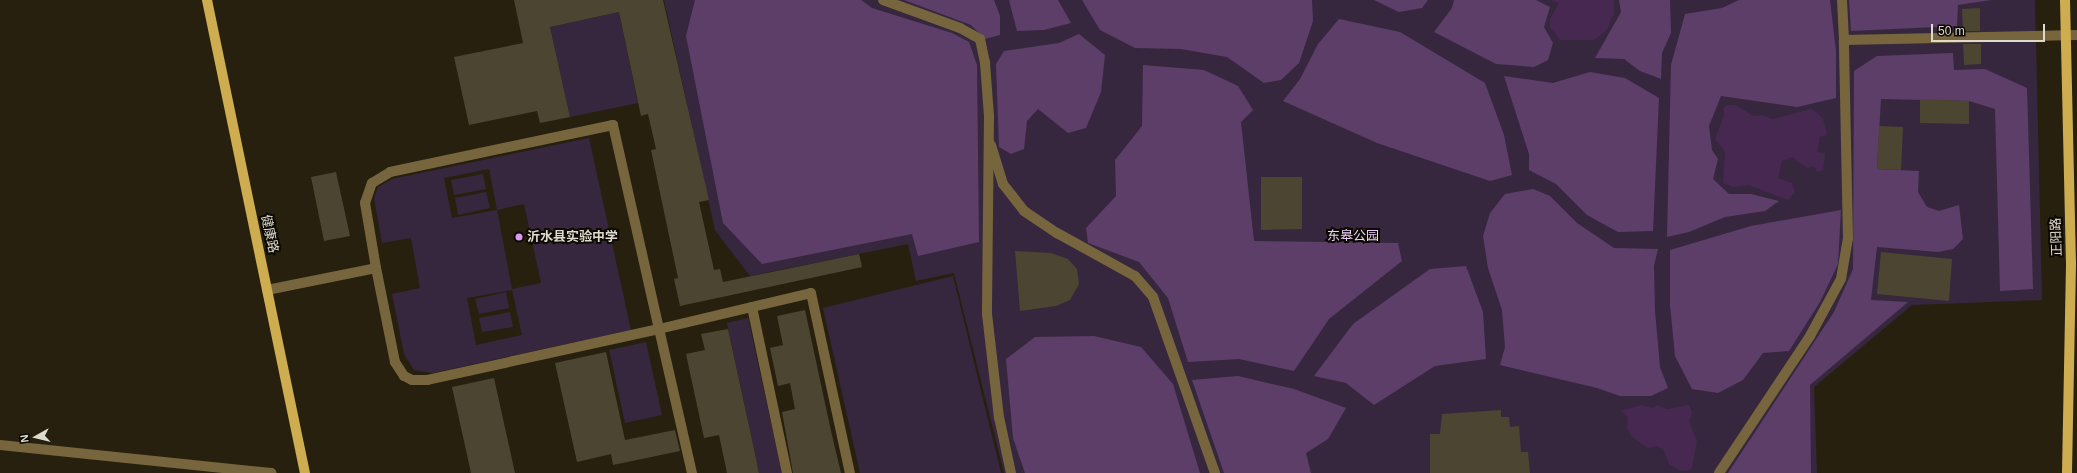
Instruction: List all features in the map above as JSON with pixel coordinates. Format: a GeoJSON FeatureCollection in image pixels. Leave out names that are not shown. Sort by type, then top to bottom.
{"type":"FeatureCollection","features":[{"type":"Feature","properties":{"kind":"main road","name":"健康路"},"geometry":{"type":"LineString","coordinates":[[207,0],[305,473]]}},
{"type":"Feature","properties":{"kind":"main road","name":"正阳路"},"geometry":{"type":"LineString","coordinates":[[2064,0],[2073,178],[2071,370],[2067,473]]}},
{"type":"Feature","properties":{"kind":"street"},"geometry":{"type":"LineString","coordinates":[[883,0],[960,28],[980,39],[985,64],[988,132],[987,314],[999,417],[1011,473]]}},
{"type":"Feature","properties":{"kind":"street"},"geometry":{"type":"LineString","coordinates":[[1719,473],[1810,336],[1841,278],[1848,238],[1842,0]]}},
{"type":"Feature","properties":{"kind":"street"},"geometry":{"type":"LineString","coordinates":[[1844,40],[2077,35]]}},
{"type":"Feature","properties":{"kind":"street"},"geometry":{"type":"LineString","coordinates":[[692,473],[659,329],[613,126],[390,172],[372,183],[365,203],[394,362],[404,376],[412,380],[428,380],[659,329],[811,293],[850,473]]}},
{"type":"Feature","properties":{"kind":"street"},"geometry":{"type":"LineString","coordinates":[[988,132],[1003,184],[1024,211],[1057,233],[1135,276],[1153,297],[1215,473]]}},
{"type":"Feature","properties":{"kind":"street"},"geometry":{"type":"LineString","coordinates":[[267,290],[376,268]]}},
{"type":"Feature","properties":{"kind":"street"},"geometry":{"type":"LineString","coordinates":[[752,307],[787,473]]}},
{"type":"Feature","properties":{"kind":"street"},"geometry":{"type":"LineString","coordinates":[[0,445],[272,473]]}},
{"type":"Feature","properties":{"kind":"green space","name":"东皋公园"},"geometry":{"type":"Polygon","coordinates":[[[664,0],[2035,0],[2042,300],[1912,305],[1814,387],[1817,473],[1004,473],[954,273],[916,281],[908,244],[750,276],[715,230],[664,0]]]}},
{"type":"Feature","properties":{"kind":"green space"},"geometry":{"type":"Polygon","coordinates":[[[619,12],[638,103],[570,117],[550,27],[619,12]]]}},
{"type":"Feature","properties":{"kind":"green space"},"geometry":{"type":"Polygon","coordinates":[[[589,138],[631,330],[433,373],[414,370],[404,354],[392,294],[420,288],[411,238],[382,243],[374,198],[378,187],[392,179],[589,138]],[[489,169],[444,178],[452,218],[497,210],[489,169]],[[524,204],[497,210],[512,289],[541,283],[524,204]],[[512,290],[467,298],[476,345],[522,335],[512,290]]]}},
{"type":"Feature","properties":{"kind":"green space"},"geometry":{"type":"Polygon","coordinates":[[[483,174],[486,189],[454,195],[451,180],[483,174]]]}},
{"type":"Feature","properties":{"kind":"green space"},"geometry":{"type":"Polygon","coordinates":[[[486,192],[490,208],[458,215],[455,198],[486,192]]]}},
{"type":"Feature","properties":{"kind":"green space"},"geometry":{"type":"Polygon","coordinates":[[[953,276],[1001,473],[860,473],[823,308],[953,276]]]}},
{"type":"Feature","properties":{"kind":"green space"},"geometry":{"type":"Polygon","coordinates":[[[506,292],[509,308],[479,314],[475,299],[506,292]]]}},
{"type":"Feature","properties":{"kind":"green space"},"geometry":{"type":"Polygon","coordinates":[[[510,312],[513,327],[482,332],[479,318],[510,312]]]}},
{"type":"Feature","properties":{"kind":"green space"},"geometry":{"type":"Polygon","coordinates":[[[748,318],[782,473],[759,473],[727,323],[748,318]]]}},
{"type":"Feature","properties":{"kind":"green space"},"geometry":{"type":"Polygon","coordinates":[[[646,342],[662,415],[625,423],[609,350],[646,342]]]}},
{"type":"Feature","properties":{"kind":"shaded area"},"geometry":{"type":"Polygon","coordinates":[[[695,0],[861,0],[872,8],[952,33],[969,42],[977,65],[979,242],[918,256],[912,234],[762,264],[723,223],[686,36],[695,0]]]}},
{"type":"Feature","properties":{"kind":"shaded area"},"geometry":{"type":"Polygon","coordinates":[[[904,0],[994,0],[1000,16],[1000,35],[985,39],[971,25],[904,0]]]}},
{"type":"Feature","properties":{"kind":"shaded area"},"geometry":{"type":"Polygon","coordinates":[[[1009,0],[1058,0],[1071,23],[1044,30],[1017,31],[1009,0]]]}},
{"type":"Feature","properties":{"kind":"shaded area"},"geometry":{"type":"Polygon","coordinates":[[[1082,0],[1312,0],[1313,21],[1299,63],[1281,80],[1264,83],[1227,57],[1181,49],[1135,48],[1100,30],[1082,0]]]}},
{"type":"Feature","properties":{"kind":"shaded area"},"geometry":{"type":"Polygon","coordinates":[[[1374,0],[1428,0],[1422,8],[1399,12],[1374,0]]]}},
{"type":"Feature","properties":{"kind":"shaded area"},"geometry":{"type":"Polygon","coordinates":[[[1454,0],[1536,0],[1550,7],[1544,27],[1553,43],[1548,60],[1534,67],[1496,64],[1434,32],[1452,8],[1454,0]]]}},
{"type":"Feature","properties":{"kind":"shaded area"},"geometry":{"type":"Polygon","coordinates":[[[1551,0],[1614,0],[1614,14],[1607,30],[1594,40],[1560,40],[1550,27],[1550,19],[1559,3],[1551,0]]]}},
{"type":"Feature","properties":{"kind":"shaded area"},"geometry":{"type":"Polygon","coordinates":[[[1619,0],[1670,0],[1671,33],[1662,53],[1661,79],[1640,71],[1624,59],[1595,58],[1621,12],[1619,0]]]}},
{"type":"Feature","properties":{"kind":"shaded area"},"geometry":{"type":"Polygon","coordinates":[[[1739,0],[1830,0],[1836,51],[1836,98],[1797,107],[1721,96],[1709,126],[1712,150],[1718,159],[1713,179],[1729,194],[1751,194],[1779,201],[1765,211],[1725,217],[1689,232],[1667,237],[1671,65],[1685,14],[1722,8],[1739,0]]]}},
{"type":"Feature","properties":{"kind":"shaded area"},"geometry":{"type":"Polygon","coordinates":[[[1849,0],[1991,0],[1958,5],[1957,26],[1851,31],[1849,0]]]}},
{"type":"Feature","properties":{"kind":"shaded area"},"geometry":{"type":"Polygon","coordinates":[[[1339,19],[1400,32],[1485,83],[1504,135],[1512,175],[1490,181],[1377,143],[1283,101],[1300,79],[1318,44],[1339,19]]]}},
{"type":"Feature","properties":{"kind":"shaded area"},"geometry":{"type":"Polygon","coordinates":[[[1079,34],[1105,55],[1101,92],[1086,128],[1068,133],[1038,109],[1027,121],[1024,149],[1011,154],[999,147],[996,64],[1004,51],[1059,43],[1079,34]]]}},
{"type":"Feature","properties":{"kind":"shaded area"},"geometry":{"type":"Polygon","coordinates":[[[1953,53],[1954,70],[1985,69],[2027,88],[2033,289],[2000,291],[1995,109],[1969,101],[1881,99],[1877,169],[1919,171],[1918,192],[1927,207],[1939,211],[1959,205],[1963,239],[1953,249],[1938,252],[1877,247],[1871,300],[1908,302],[1810,385],[1811,473],[1728,473],[1834,312],[1853,269],[1854,71],[1877,56],[1953,53]]]}},
{"type":"Feature","properties":{"kind":"shaded area"},"geometry":{"type":"Polygon","coordinates":[[[1143,65],[1204,70],[1238,86],[1253,110],[1241,122],[1254,241],[1398,243],[1402,261],[1329,319],[1294,371],[1239,359],[1188,362],[1168,298],[1139,262],[1088,243],[1086,228],[1116,196],[1115,160],[1142,126],[1143,65]]]}},
{"type":"Feature","properties":{"kind":"shaded area"},"geometry":{"type":"Polygon","coordinates":[[[1590,72],[1625,78],[1659,98],[1653,231],[1618,232],[1587,215],[1556,184],[1529,170],[1529,154],[1504,76],[1553,83],[1590,72]]]}},
{"type":"Feature","properties":{"kind":"shaded area"},"geometry":{"type":"Polygon","coordinates":[[[1727,105],[1736,105],[1753,116],[1762,115],[1773,119],[1811,109],[1816,112],[1823,119],[1827,135],[1820,137],[1817,152],[1825,153],[1823,170],[1817,172],[1814,166],[1807,168],[1792,157],[1782,161],[1778,178],[1792,183],[1795,192],[1788,200],[1749,185],[1733,187],[1723,183],[1725,152],[1715,139],[1724,115],[1723,108],[1727,105]]]}},
{"type":"Feature","properties":{"kind":"shaded area"},"geometry":{"type":"Polygon","coordinates":[[[1533,189],[1550,196],[1577,223],[1614,248],[1658,249],[1654,266],[1655,311],[1660,367],[1668,388],[1651,396],[1620,396],[1597,388],[1500,365],[1505,347],[1502,310],[1488,268],[1483,236],[1490,213],[1505,194],[1533,189]]]}},
{"type":"Feature","properties":{"kind":"shaded area"},"geometry":{"type":"Polygon","coordinates":[[[1841,210],[1838,264],[1820,302],[1789,351],[1763,353],[1743,380],[1718,393],[1692,389],[1675,356],[1670,305],[1670,250],[1751,226],[1841,210]]]}},
{"type":"Feature","properties":{"kind":"shaded area"},"geometry":{"type":"Polygon","coordinates":[[[1466,266],[1483,312],[1486,359],[1435,366],[1374,405],[1346,383],[1314,376],[1353,324],[1430,269],[1466,266]]]}},
{"type":"Feature","properties":{"kind":"shaded area"},"geometry":{"type":"Polygon","coordinates":[[[1094,336],[1141,347],[1173,384],[1200,473],[1025,473],[1013,438],[1006,359],[1035,337],[1094,336]]]}},
{"type":"Feature","properties":{"kind":"shaded area"},"geometry":{"type":"Polygon","coordinates":[[[1238,376],[1294,389],[1346,408],[1328,439],[1306,453],[1311,473],[1224,473],[1192,380],[1238,376]]]}},
{"type":"Feature","properties":{"kind":"shaded area"},"geometry":{"type":"Polygon","coordinates":[[[1641,405],[1653,408],[1657,405],[1668,409],[1689,405],[1692,413],[1689,421],[1697,442],[1692,468],[1687,471],[1679,470],[1669,464],[1663,449],[1656,446],[1648,448],[1631,436],[1627,429],[1628,417],[1621,411],[1641,405]]]}},
{"type":"Feature","properties":{"kind":"building"},"geometry":{"type":"Polygon","coordinates":[[[514,0],[663,0],[709,200],[699,202],[714,270],[720,269],[723,282],[859,254],[862,267],[680,306],[674,279],[678,278],[651,150],[656,149],[648,114],[641,116],[619,12],[550,27],[570,117],[540,123],[537,111],[469,125],[454,57],[523,43],[514,0]]]}},
{"type":"Feature","properties":{"kind":"building"},"geometry":{"type":"Polygon","coordinates":[[[1980,8],[1980,31],[1963,31],[1962,9],[1980,8]]]}},
{"type":"Feature","properties":{"kind":"building"},"geometry":{"type":"Polygon","coordinates":[[[1963,44],[1981,44],[1981,64],[1964,65],[1963,44]]]}},
{"type":"Feature","properties":{"kind":"building"},"geometry":{"type":"Polygon","coordinates":[[[1920,99],[1969,101],[1969,124],[1920,123],[1920,99]]]}},
{"type":"Feature","properties":{"kind":"building"},"geometry":{"type":"Polygon","coordinates":[[[1879,126],[1903,127],[1901,170],[1877,169],[1879,126]]]}},
{"type":"Feature","properties":{"kind":"building"},"geometry":{"type":"Polygon","coordinates":[[[336,172],[350,236],[324,241],[311,177],[336,172]]]}},
{"type":"Feature","properties":{"kind":"building"},"geometry":{"type":"Polygon","coordinates":[[[1261,177],[1302,177],[1302,229],[1261,230],[1261,177]]]}},
{"type":"Feature","properties":{"kind":"building"},"geometry":{"type":"Polygon","coordinates":[[[1015,251],[1051,253],[1068,259],[1077,269],[1079,284],[1070,300],[1056,306],[1020,311],[1015,251]]]}},
{"type":"Feature","properties":{"kind":"building"},"geometry":{"type":"Polygon","coordinates":[[[1881,252],[1952,259],[1949,301],[1877,294],[1881,252]]]}},
{"type":"Feature","properties":{"kind":"building"},"geometry":{"type":"Polygon","coordinates":[[[805,310],[841,473],[793,473],[782,412],[795,409],[790,383],[778,386],[770,348],[783,345],[777,316],[805,310]]]}},
{"type":"Feature","properties":{"kind":"building"},"geometry":{"type":"Polygon","coordinates":[[[728,329],[759,473],[727,473],[719,435],[704,438],[686,354],[705,350],[701,334],[728,329]]]}},
{"type":"Feature","properties":{"kind":"building"},"geometry":{"type":"Polygon","coordinates":[[[606,352],[625,440],[675,430],[680,451],[613,465],[611,454],[577,462],[555,363],[606,352]]]}},
{"type":"Feature","properties":{"kind":"building"},"geometry":{"type":"Polygon","coordinates":[[[494,378],[515,473],[471,473],[452,387],[494,378]]]}},
{"type":"Feature","properties":{"kind":"building"},"geometry":{"type":"Polygon","coordinates":[[[1501,410],[1501,417],[1509,417],[1510,427],[1519,426],[1521,452],[1528,452],[1530,473],[1430,473],[1430,434],[1440,434],[1442,414],[1501,410]]]}},
{"type":"Feature","properties":{"kind":"place","name":"沂水县实验中学"},"geometry":{"type":"Point","coordinates":[519,237]}}]}
